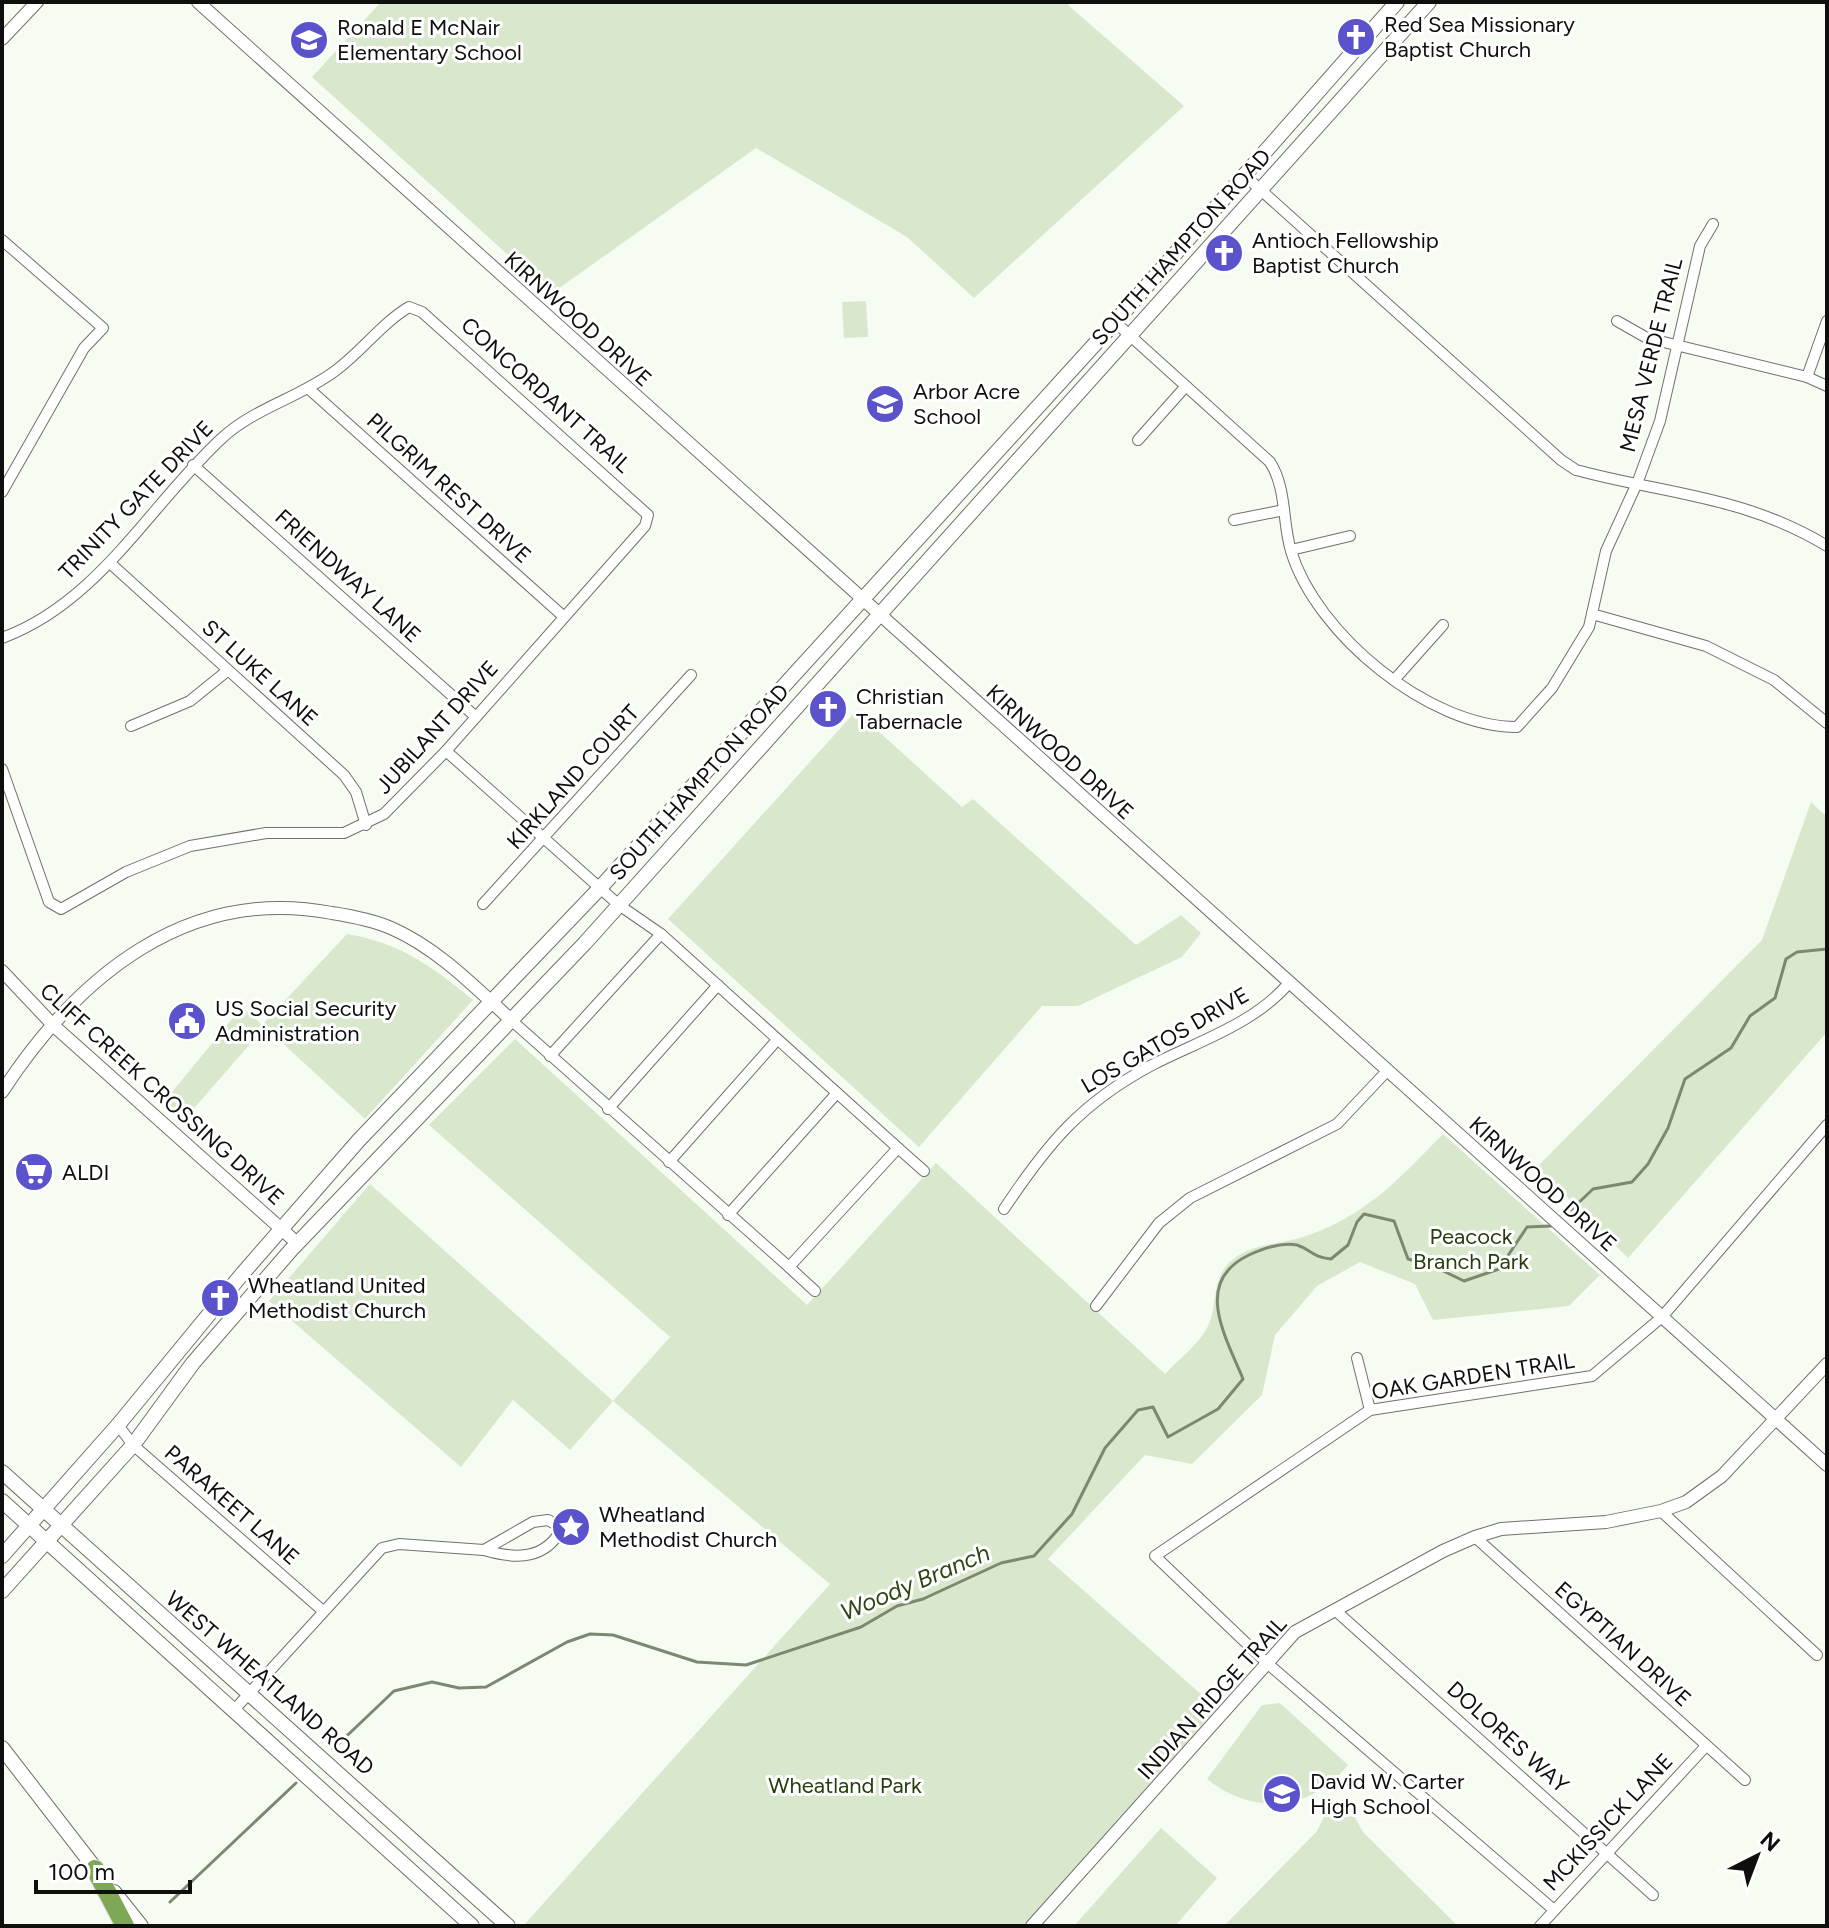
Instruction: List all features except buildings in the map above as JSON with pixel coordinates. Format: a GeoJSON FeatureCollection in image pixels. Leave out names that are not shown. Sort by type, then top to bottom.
{"type":"FeatureCollection","features":[{"type":"Feature","properties":{"kind":"highway"},"geometry":{"type":"LineString","coordinates":[[95,1869],[125,1926]]}},
{"type":"Feature","properties":{"kind":"main road","name":"SOUTH HAMPTON ROAD"},"geometry":{"type":"LineString","coordinates":[[2,1556],[118,1425],[359,1140],[600,888],[859,599],[1115,322],[1397,2]]}},
{"type":"Feature","properties":{"kind":"main road","name":"SOUTH HAMPTON ROAD"},"geometry":{"type":"LineString","coordinates":[[2,1591],[133,1445],[193,1363],[297,1243],[619,905],[1129,335],[1261,193],[1429,2]]}},
{"type":"Feature","properties":{"kind":"main road"},"geometry":{"type":"LineString","coordinates":[[359,1140],[377,1157]]}},
{"type":"Feature","properties":{"kind":"main road","name":"WEST WHEATLAND ROAD"},"geometry":{"type":"LineString","coordinates":[[2,1472],[249,1690],[508,1926]]}},
{"type":"Feature","properties":{"kind":"main road","name":"WEST WHEATLAND ROAD"},"geometry":{"type":"LineString","coordinates":[[2,1501],[472,1926]]}},
{"type":"Feature","properties":{"kind":"main road"},"geometry":{"type":"LineString","coordinates":[[2,1748],[141,1926]]}},
{"type":"Feature","properties":{"kind":"main road"},"geometry":{"type":"LineString","coordinates":[[433,1890],[450,1872]]}},
{"type":"Feature","properties":{"kind":"street"},"geometry":{"type":"LineString","coordinates":[[2,39],[37,2]]}},
{"type":"Feature","properties":{"kind":"street","name":"KIRNWOOD DRIVE"},"geometry":{"type":"LineString","coordinates":[[198,2],[859,599],[1827,1465]]}},
{"type":"Feature","properties":{"kind":"street"},"geometry":{"type":"LineString","coordinates":[[1243,174],[1561,460],[1576,470],[1725,501],[1771,517],[1827,546]]}},
{"type":"Feature","properties":{"kind":"street","name":"MESA VERDE TRAIL"},"geometry":{"type":"LineString","coordinates":[[1395,679],[1415,696],[1490,724],[1517,727],[1532,713],[1577,649],[1592,614],[1606,551],[1638,481],[1660,421],[1700,246],[1713,224]]}},
{"type":"Feature","properties":{"kind":"street"},"geometry":{"type":"LineString","coordinates":[[2,240],[103,328],[84,348],[2,492]]}},
{"type":"Feature","properties":{"kind":"street","name":"TRINITY GATE DRIVE"},"geometry":{"type":"LineString","coordinates":[[2,638],[29,628],[53,614],[110,563],[193,465],[241,422],[309,389],[368,345],[405,309],[415,308]]}},
{"type":"Feature","properties":{"kind":"street","name":"CONCORDANT TRAIL"},"geometry":{"type":"LineString","coordinates":[[415,308],[648,515]]}},
{"type":"Feature","properties":{"kind":"street"},"geometry":{"type":"LineString","coordinates":[[1617,321],[1647,338],[1679,343],[1807,377],[1827,386]]}},
{"type":"Feature","properties":{"kind":"street"},"geometry":{"type":"LineString","coordinates":[[1807,377],[1827,321]]}},
{"type":"Feature","properties":{"kind":"street"},"geometry":{"type":"LineString","coordinates":[[1115,322],[1270,462],[1278,475],[1291,550],[1306,588],[1322,612],[1355,647],[1395,679],[1443,625]]}},
{"type":"Feature","properties":{"kind":"street"},"geometry":{"type":"LineString","coordinates":[[1138,440],[1186,386]]}},
{"type":"Feature","properties":{"kind":"street","name":"PILGRIM REST DRIVE"},"geometry":{"type":"LineString","coordinates":[[309,389],[563,616]]}},
{"type":"Feature","properties":{"kind":"street","name":"FRIENDWAY LANE"},"geometry":{"type":"LineString","coordinates":[[193,465],[476,717]]}},
{"type":"Feature","properties":{"kind":"street"},"geometry":{"type":"LineString","coordinates":[[1234,520],[1284,510]]}},
{"type":"Feature","properties":{"kind":"street","name":"JUBILANT DRIVE"},"geometry":{"type":"LineString","coordinates":[[2,769],[49,902],[61,909],[126,872],[190,846],[266,833],[335,834],[366,825],[391,809],[446,751],[645,526],[648,515]]}},
{"type":"Feature","properties":{"kind":"street"},"geometry":{"type":"LineString","coordinates":[[1291,550],[1350,536]]}},
{"type":"Feature","properties":{"kind":"street","name":"ST LUKE LANE"},"geometry":{"type":"LineString","coordinates":[[110,563],[344,775],[356,792],[366,825]]}},
{"type":"Feature","properties":{"kind":"street"},"geometry":{"type":"LineString","coordinates":[[1592,614],[1706,646],[1774,680],[1827,723]]}},
{"type":"Feature","properties":{"kind":"street"},"geometry":{"type":"LineString","coordinates":[[131,726],[190,701],[227,671]]}},
{"type":"Feature","properties":{"kind":"street","name":"KIRKLAND COURT"},"geometry":{"type":"LineString","coordinates":[[483,904],[691,675]]}},
{"type":"Feature","properties":{"kind":"street"},"geometry":{"type":"LineString","coordinates":[[446,751],[619,905],[661,934],[924,1171]]}},
{"type":"Feature","properties":{"kind":"street"},"geometry":{"type":"LineString","coordinates":[[2,1092],[54,1026],[99,978],[145,944],[208,917],[266,908],[312,909],[389,927],[424,946],[492,1003],[815,1291]]}},
{"type":"Feature","properties":{"kind":"street"},"geometry":{"type":"LineString","coordinates":[[550,1056],[661,934]]}},
{"type":"Feature","properties":{"kind":"street","name":"CLIFF CREEK CROSSING DRIVE"},"geometry":{"type":"LineString","coordinates":[[2,971],[54,1026],[297,1243]]}},
{"type":"Feature","properties":{"kind":"street","name":"LOS GATOS DRIVE"},"geometry":{"type":"LineString","coordinates":[[1004,1209],[1051,1144],[1090,1104],[1150,1067],[1260,1011],[1289,983]]}},
{"type":"Feature","properties":{"kind":"street"},"geometry":{"type":"LineString","coordinates":[[608,1109],[718,985]]}},
{"type":"Feature","properties":{"kind":"street"},"geometry":{"type":"LineString","coordinates":[[669,1162],[777,1040]]}},
{"type":"Feature","properties":{"kind":"street"},"geometry":{"type":"LineString","coordinates":[[1096,1306],[1172,1211],[1201,1192],[1337,1124],[1387,1071]]}},
{"type":"Feature","properties":{"kind":"street"},"geometry":{"type":"LineString","coordinates":[[728,1215],[837,1093]]}},
{"type":"Feature","properties":{"kind":"street","name":"OAK GARDEN TRAIL"},"geometry":{"type":"LineString","coordinates":[[1267,1663],[1155,1556],[1370,1410],[1592,1376],[1662,1317],[1827,1125]]}},
{"type":"Feature","properties":{"kind":"street"},"geometry":{"type":"LineString","coordinates":[[789,1267],[898,1148]]}},
{"type":"Feature","properties":{"kind":"street"},"geometry":{"type":"LineString","coordinates":[[1357,1358],[1370,1410]]}},
{"type":"Feature","properties":{"kind":"street","name":"INDIAN RIDGE TRAIL"},"geometry":{"type":"LineString","coordinates":[[1032,1926],[1295,1632],[1315,1618],[1336,1611],[1443,1551],[1475,1537],[1501,1529],[1606,1522],[1661,1511],[1686,1502],[1708,1488],[1778,1420],[1827,1364]]}},
{"type":"Feature","properties":{"kind":"street","name":"PARAKEET LANE"},"geometry":{"type":"LineString","coordinates":[[118,1425],[133,1445],[323,1611]]}},
{"type":"Feature","properties":{"kind":"street"},"geometry":{"type":"LineString","coordinates":[[1661,1511],[1817,1655]]}},
{"type":"Feature","properties":{"kind":"street"},"geometry":{"type":"LineString","coordinates":[[234,1710],[376,1553],[389,1546],[484,1550],[503,1556],[532,1554],[555,1540],[559,1526],[548,1520],[533,1522],[484,1550]]}},
{"type":"Feature","properties":{"kind":"street","name":"EGYPTIAN DRIVE"},"geometry":{"type":"LineString","coordinates":[[1475,1537],[1745,1780]]}},
{"type":"Feature","properties":{"kind":"street","name":"DOLORES WAY"},"geometry":{"type":"LineString","coordinates":[[1336,1611],[1653,1895]]}},
{"type":"Feature","properties":{"kind":"street"},"geometry":{"type":"LineString","coordinates":[[1267,1663],[1554,1910]]}},
{"type":"Feature","properties":{"kind":"street","name":"MCKISSICK LANE"},"geometry":{"type":"LineString","coordinates":[[1540,1926],[1706,1746]]}},
{"type":"Feature","properties":{"kind":"green space"},"geometry":{"type":"Polygon","coordinates":[[[381,2],[1073,2],[1068,5],[1184,106],[974,298],[907,237],[756,148],[551,294],[312,77],[381,2]]]}},
{"type":"Feature","properties":{"kind":"green space"},"geometry":{"type":"Polygon","coordinates":[[[866,301],[868,337],[844,338],[842,302],[866,301]]]}},
{"type":"Feature","properties":{"kind":"green space"},"geometry":{"type":"Polygon","coordinates":[[[856,711],[962,807],[973,799],[1136,945],[1181,915],[1201,933],[1182,957],[1078,1006],[1042,1006],[919,1147],[668,919],[856,711]]]}},
{"type":"Feature","properties":{"kind":"green space"},"geometry":{"type":"Polygon","coordinates":[[[1811,802],[1827,817],[1827,1032],[1628,1258],[1537,1167],[1762,940],[1811,802]]]}},
{"type":"Feature","properties":{"kind":"green space"},"geometry":{"type":"Polygon","coordinates":[[[347,934],[399,950],[473,1000],[365,1119],[265,1027],[182,1122],[162,1104],[242,1007],[262,1025],[347,934]]]}},
{"type":"Feature","properties":{"kind":"green space"},"geometry":{"type":"Polygon","coordinates":[[[515,1039],[807,1305],[936,1163],[1165,1374],[1207,1328],[1217,1284],[1231,1261],[1248,1250],[1297,1239],[1347,1218],[1396,1181],[1443,1134],[1600,1275],[1569,1306],[1433,1320],[1415,1284],[1360,1262],[1317,1286],[1275,1335],[1262,1395],[1192,1464],[1145,1455],[1048,1559],[1219,1710],[1025,1926],[523,1926],[830,1584],[613,1401],[670,1337],[429,1125],[515,1039]]]}},
{"type":"Feature","properties":{"kind":"green space"},"geometry":{"type":"Polygon","coordinates":[[[370,1184],[613,1401],[570,1450],[513,1400],[461,1467],[269,1301],[370,1184]]]}},
{"type":"Feature","properties":{"kind":"green space"},"geometry":{"type":"Polygon","coordinates":[[[1280,1703],[1348,1765],[1317,1792],[1281,1803],[1243,1799],[1207,1779],[1262,1705],[1280,1703]]]}},
{"type":"Feature","properties":{"kind":"green space"},"geometry":{"type":"Polygon","coordinates":[[[1330,1805],[1348,1805],[1363,1832],[1458,1926],[1224,1926],[1317,1831],[1330,1805]]]}},
{"type":"Feature","properties":{"kind":"green space"},"geometry":{"type":"Polygon","coordinates":[[[1161,1828],[1217,1878],[1175,1926],[1074,1926],[1161,1828]]]}},
{"type":"Feature","properties":{"kind":"waterway","name":"Woody Branch"},"geometry":{"type":"LineString","coordinates":[[1571,1210],[1593,1189],[1632,1182],[1648,1164],[1668,1128],[1685,1079],[1731,1048],[1750,1016],[1775,998],[1786,959],[1797,952],[1827,949]]}},
{"type":"Feature","properties":{"kind":"waterway","name":"Woody Branch"},"geometry":{"type":"LineString","coordinates":[[333,1749],[394,1691],[432,1682],[459,1688],[486,1687],[567,1642],[590,1634],[613,1635],[697,1662],[746,1665],[861,1627],[897,1606],[923,1599],[1001,1563],[1034,1556],[1072,1514],[1105,1448],[1138,1410],[1153,1407],[1168,1437],[1218,1409],[1243,1379],[1222,1328],[1218,1295],[1222,1280],[1232,1266],[1249,1255],[1291,1244],[1331,1259],[1348,1245],[1357,1222],[1364,1214],[1394,1221],[1408,1259],[1431,1265],[1464,1281],[1499,1269],[1527,1227],[1551,1226]]}},
{"type":"Feature","properties":{"kind":"waterway","name":"Woody Branch"},"geometry":{"type":"LineString","coordinates":[[170,1902],[296,1783]]}},
{"type":"Feature","properties":{"kind":"place","name":"Red Sea Missionary Baptist Church"},"geometry":{"type":"Point","coordinates":[1356,37]}},
{"type":"Feature","properties":{"kind":"place","name":"Ronald E McNair Elementary School"},"geometry":{"type":"Point","coordinates":[309,40]}},
{"type":"Feature","properties":{"kind":"place","name":"Antioch Fellowship Baptist Church"},"geometry":{"type":"Point","coordinates":[1224,253]}},
{"type":"Feature","properties":{"kind":"place","name":"Arbor Acre School"},"geometry":{"type":"Point","coordinates":[885,404]}},
{"type":"Feature","properties":{"kind":"place","name":"Christian Tabernacle"},"geometry":{"type":"Point","coordinates":[828,709]}},
{"type":"Feature","properties":{"kind":"place","name":"US Social Security Administration"},"geometry":{"type":"Point","coordinates":[187,1021]}},
{"type":"Feature","properties":{"kind":"place","name":"ALDI"},"geometry":{"type":"Point","coordinates":[34,1172]}},
{"type":"Feature","properties":{"kind":"place","name":"Wheatland United Methodist Church"},"geometry":{"type":"Point","coordinates":[220,1298]}},
{"type":"Feature","properties":{"kind":"place","name":"Wheatland Methodist Church"},"geometry":{"type":"Point","coordinates":[571,1527]}},
{"type":"Feature","properties":{"kind":"place","name":"David W. Carter High School"},"geometry":{"type":"Point","coordinates":[1282,1794]}},
{"type":"Feature","properties":{"kind":"park label","name":"Peacock Branch Park"},"geometry":{"type":"Point","coordinates":[1471,1248]}},
{"type":"Feature","properties":{"kind":"park label","name":"Wheatland Park"},"geometry":{"type":"Point","coordinates":[845,1785]}}]}
